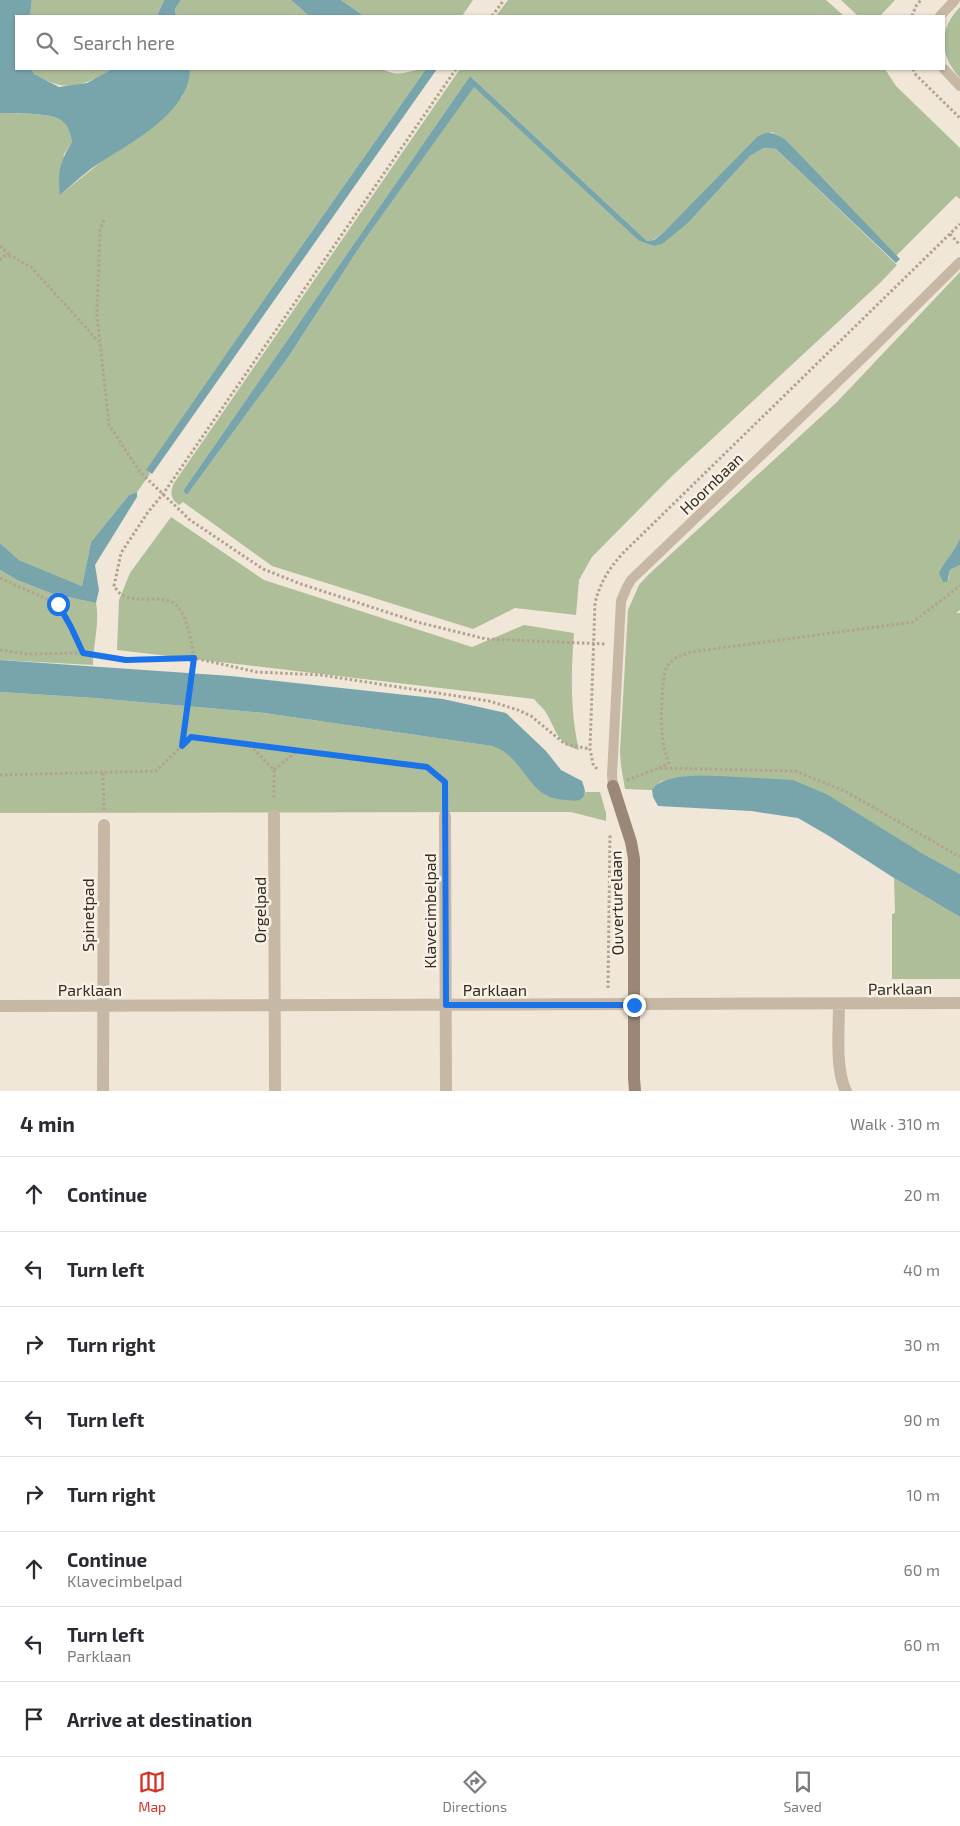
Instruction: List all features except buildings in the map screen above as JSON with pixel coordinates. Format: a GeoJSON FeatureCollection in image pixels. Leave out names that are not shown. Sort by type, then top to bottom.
{"type":"FeatureCollection","features":[{"type":"Feature","properties":{"kind":"street","name":"Ouverturelaan"},"geometry":{"type":"LineString","coordinates":[[613,786],[631,842],[634,858],[635,1091]]}},
{"type":"Feature","properties":{"kind":"street","name":"Orgelpad"},"geometry":{"type":"LineString","coordinates":[[274,815],[275,1091]]}},
{"type":"Feature","properties":{"kind":"street","name":"Klavecimbelpad"},"geometry":{"type":"LineString","coordinates":[[446,816],[446,1091]]}},
{"type":"Feature","properties":{"kind":"street","name":"Spinetpad"},"geometry":{"type":"LineString","coordinates":[[103,1091],[104,824]]}},
{"type":"Feature","properties":{"kind":"street","name":"Parklaan"},"geometry":{"type":"LineString","coordinates":[[0,1006],[960,1003]]}},
{"type":"Feature","properties":{"kind":"street"},"geometry":{"type":"LineString","coordinates":[[839,1004],[840,1078],[846,1091]]}},
{"type":"Feature","properties":{"kind":"lane"},"geometry":{"type":"LineString","coordinates":[[941,15],[955,0]]}},
{"type":"Feature","properties":{"kind":"lane"},"geometry":{"type":"LineString","coordinates":[[945,70],[960,86]]}},
{"type":"Feature","properties":{"kind":"lane","name":"Hoornbaan"},"geometry":{"type":"LineString","coordinates":[[613,786],[621,601],[631,580],[862,359],[960,262]]}},
{"type":"Feature","properties":{"kind":"path"},"geometry":{"type":"LineString","coordinates":[[493,15],[504,0]]}},
{"type":"Feature","properties":{"kind":"path"},"geometry":{"type":"LineString","coordinates":[[912,15],[921,0]]}},
{"type":"Feature","properties":{"kind":"path"},"geometry":{"type":"LineString","coordinates":[[182,746],[194,658],[190,635],[184,617],[175,604],[168,600],[134,599],[122,595],[114,586],[121,553],[455,70]]}},
{"type":"Feature","properties":{"kind":"path"},"geometry":{"type":"LineString","coordinates":[[914,70],[916,75],[960,118]]}},
{"type":"Feature","properties":{"kind":"path"},"geometry":{"type":"LineString","coordinates":[[104,220],[100,230],[97,314],[109,425],[140,472],[190,520],[264,569],[310,587],[417,622],[486,640],[619,645]]}},
{"type":"Feature","properties":{"kind":"path"},"geometry":{"type":"LineString","coordinates":[[960,224],[950,234],[960,246]]}},
{"type":"Feature","properties":{"kind":"path"},"geometry":{"type":"LineString","coordinates":[[0,246],[12,256],[31,267],[100,343]]}},
{"type":"Feature","properties":{"kind":"path"},"geometry":{"type":"LineString","coordinates":[[0,260],[4,256],[12,256]]}},
{"type":"Feature","properties":{"kind":"path"},"geometry":{"type":"LineString","coordinates":[[0,578],[58,604],[83,653]]}},
{"type":"Feature","properties":{"kind":"path"},"geometry":{"type":"LineString","coordinates":[[613,786],[669,763],[664,751],[662,696],[665,670],[673,659],[691,652],[913,622],[960,586]]}},
{"type":"Feature","properties":{"kind":"path"},"geometry":{"type":"LineString","coordinates":[[0,650],[27,654],[83,653],[126,660],[194,658],[257,672],[321,675],[489,701],[531,716],[564,744],[590,750]]}},
{"type":"Feature","properties":{"kind":"path"},"geometry":{"type":"LineString","coordinates":[[0,774],[156,771],[191,737],[427,767],[445,782],[446,816]]}},
{"type":"Feature","properties":{"kind":"path"},"geometry":{"type":"LineString","coordinates":[[250,745],[274,770],[274,815]]}},
{"type":"Feature","properties":{"kind":"path"},"geometry":{"type":"LineString","coordinates":[[274,770],[297,751]]}},
{"type":"Feature","properties":{"kind":"path"},"geometry":{"type":"LineString","coordinates":[[659,768],[796,771],[845,791],[960,857]]}},
{"type":"Feature","properties":{"kind":"path"},"geometry":{"type":"LineString","coordinates":[[103,773],[104,824]]}},
{"type":"Feature","properties":{"kind":"path","name":"Ouverturelaan"},"geometry":{"type":"LineString","coordinates":[[608,1005],[610,828]]}},
{"type":"Feature","properties":{"kind":"green space"},"geometry":{"type":"Polygon","coordinates":[[[32,0],[164,0],[157,15],[30,15],[32,0]]]}},
{"type":"Feature","properties":{"kind":"green space"},"geometry":{"type":"Polygon","coordinates":[[[181,0],[291,0],[308,15],[176,15],[175,9],[181,0]]]}},
{"type":"Feature","properties":{"kind":"green space"},"geometry":{"type":"Polygon","coordinates":[[[341,0],[473,0],[463,15],[363,15],[341,0]]]}},
{"type":"Feature","properties":{"kind":"green space"},"geometry":{"type":"Polygon","coordinates":[[[508,0],[826,0],[843,15],[497,15],[508,0]]]}},
{"type":"Feature","properties":{"kind":"green space"},"geometry":{"type":"Polygon","coordinates":[[[841,0],[895,0],[881,15],[857,15],[841,0]]]}},
{"type":"Feature","properties":{"kind":"green space"},"geometry":{"type":"Polygon","coordinates":[[[960,7],[960,78],[948,60],[945,51],[945,34],[953,16],[960,7]]]}},
{"type":"Feature","properties":{"kind":"green space"},"geometry":{"type":"Polygon","coordinates":[[[32,70],[110,70],[88,82],[72,86],[55,84],[32,70]]]}},
{"type":"Feature","properties":{"kind":"green space"},"geometry":{"type":"Polygon","coordinates":[[[190,70],[384,70],[400,73],[425,70],[147,470],[150,474],[137,492],[129,495],[91,542],[82,586],[19,560],[0,543],[0,113],[48,116],[65,123],[72,142],[64,154],[61,194],[182,97],[190,70]]]}},
{"type":"Feature","properties":{"kind":"green space"},"geometry":{"type":"Polygon","coordinates":[[[459,70],[886,70],[896,86],[960,148],[960,199],[956,196],[896,256],[786,140],[772,132],[665,231],[653,240],[647,241],[470,76],[183,491],[187,495],[289,356],[363,242],[474,86],[639,241],[654,246],[688,223],[750,156],[764,148],[776,149],[897,265],[671,477],[592,557],[579,580],[576,615],[515,608],[473,629],[272,566],[183,502],[179,505],[172,498],[171,493],[174,483],[459,70]]]}},
{"type":"Feature","properties":{"kind":"green space"},"geometry":{"type":"Polygon","coordinates":[[[960,272],[960,538],[955,551],[942,567],[948,580],[950,570],[960,565],[960,610],[956,613],[960,613],[960,874],[920,852],[685,777],[661,781],[652,790],[625,789],[620,751],[628,610],[639,585],[837,402],[960,272]]]}},
{"type":"Feature","properties":{"kind":"green space"},"geometry":{"type":"Polygon","coordinates":[[[171,517],[264,580],[472,647],[524,625],[574,633],[572,692],[579,750],[561,740],[545,711],[534,699],[117,650],[119,600],[130,573],[171,517]]]}},
{"type":"Feature","properties":{"kind":"green space"},"geometry":{"type":"Polygon","coordinates":[[[0,570],[17,580],[53,594],[96,603],[97,618],[93,665],[0,660],[0,570]]]}},
{"type":"Feature","properties":{"kind":"green space"},"geometry":{"type":"Polygon","coordinates":[[[0,692],[264,713],[492,746],[503,749],[510,755],[548,797],[583,798],[586,792],[600,792],[606,813],[606,821],[571,812],[0,813],[0,692]]]}},
{"type":"Feature","properties":{"kind":"green space"},"geometry":{"type":"Polygon","coordinates":[[[894,878],[960,917],[960,979],[892,979],[892,914],[895,913],[894,878]]]}},
{"type":"Feature","properties":{"kind":"water"},"geometry":{"type":"Polygon","coordinates":[[[0,0],[32,0],[30,15],[15,15],[15,70],[32,70],[34,74],[59,87],[87,83],[110,70],[190,70],[187,86],[178,102],[166,116],[151,129],[87,172],[60,195],[60,167],[72,142],[67,126],[54,117],[0,113],[0,0]]]}},
{"type":"Feature","properties":{"kind":"water"},"geometry":{"type":"Polygon","coordinates":[[[164,0],[181,0],[175,9],[176,15],[157,15],[164,0]]]}},
{"type":"Feature","properties":{"kind":"water"},"geometry":{"type":"Polygon","coordinates":[[[291,0],[341,0],[363,15],[308,15],[291,0]]]}},
{"type":"Feature","properties":{"kind":"water"},"geometry":{"type":"Polygon","coordinates":[[[425,70],[436,70],[152,474],[146,470],[425,70]]]}},
{"type":"Feature","properties":{"kind":"water"},"geometry":{"type":"Polygon","coordinates":[[[470,76],[647,241],[654,240],[665,231],[757,137],[772,133],[786,140],[900,259],[896,263],[776,149],[764,148],[750,156],[688,223],[662,244],[654,246],[639,241],[474,87],[363,242],[289,356],[187,495],[183,491],[470,76]]]}},
{"type":"Feature","properties":{"kind":"water"},"geometry":{"type":"Polygon","coordinates":[[[137,492],[137,497],[95,565],[99,590],[96,603],[53,594],[17,580],[0,570],[0,543],[19,560],[82,586],[91,542],[129,495],[137,492]]]}},
{"type":"Feature","properties":{"kind":"water"},"geometry":{"type":"Polygon","coordinates":[[[960,538],[960,565],[950,570],[947,582],[943,582],[939,573],[960,538]]]}},
{"type":"Feature","properties":{"kind":"water"},"geometry":{"type":"Polygon","coordinates":[[[0,660],[231,676],[443,699],[506,713],[546,751],[561,770],[582,781],[585,793],[583,797],[576,801],[547,796],[539,791],[509,756],[492,746],[264,713],[0,692],[0,660]]]}},
{"type":"Feature","properties":{"kind":"water"},"geometry":{"type":"Polygon","coordinates":[[[720,776],[793,780],[828,795],[920,852],[960,874],[960,917],[798,818],[751,811],[658,806],[653,797],[652,790],[657,785],[673,778],[720,776]]]}},
{"type":"Feature","properties":{"kind":"route"},"geometry":{"type":"LineString","coordinates":[[58,604],[83,653],[126,660],[149,661],[194,658],[182,746],[191,737],[427,767],[445,782],[446,1005],[634,1005]]}}]}
